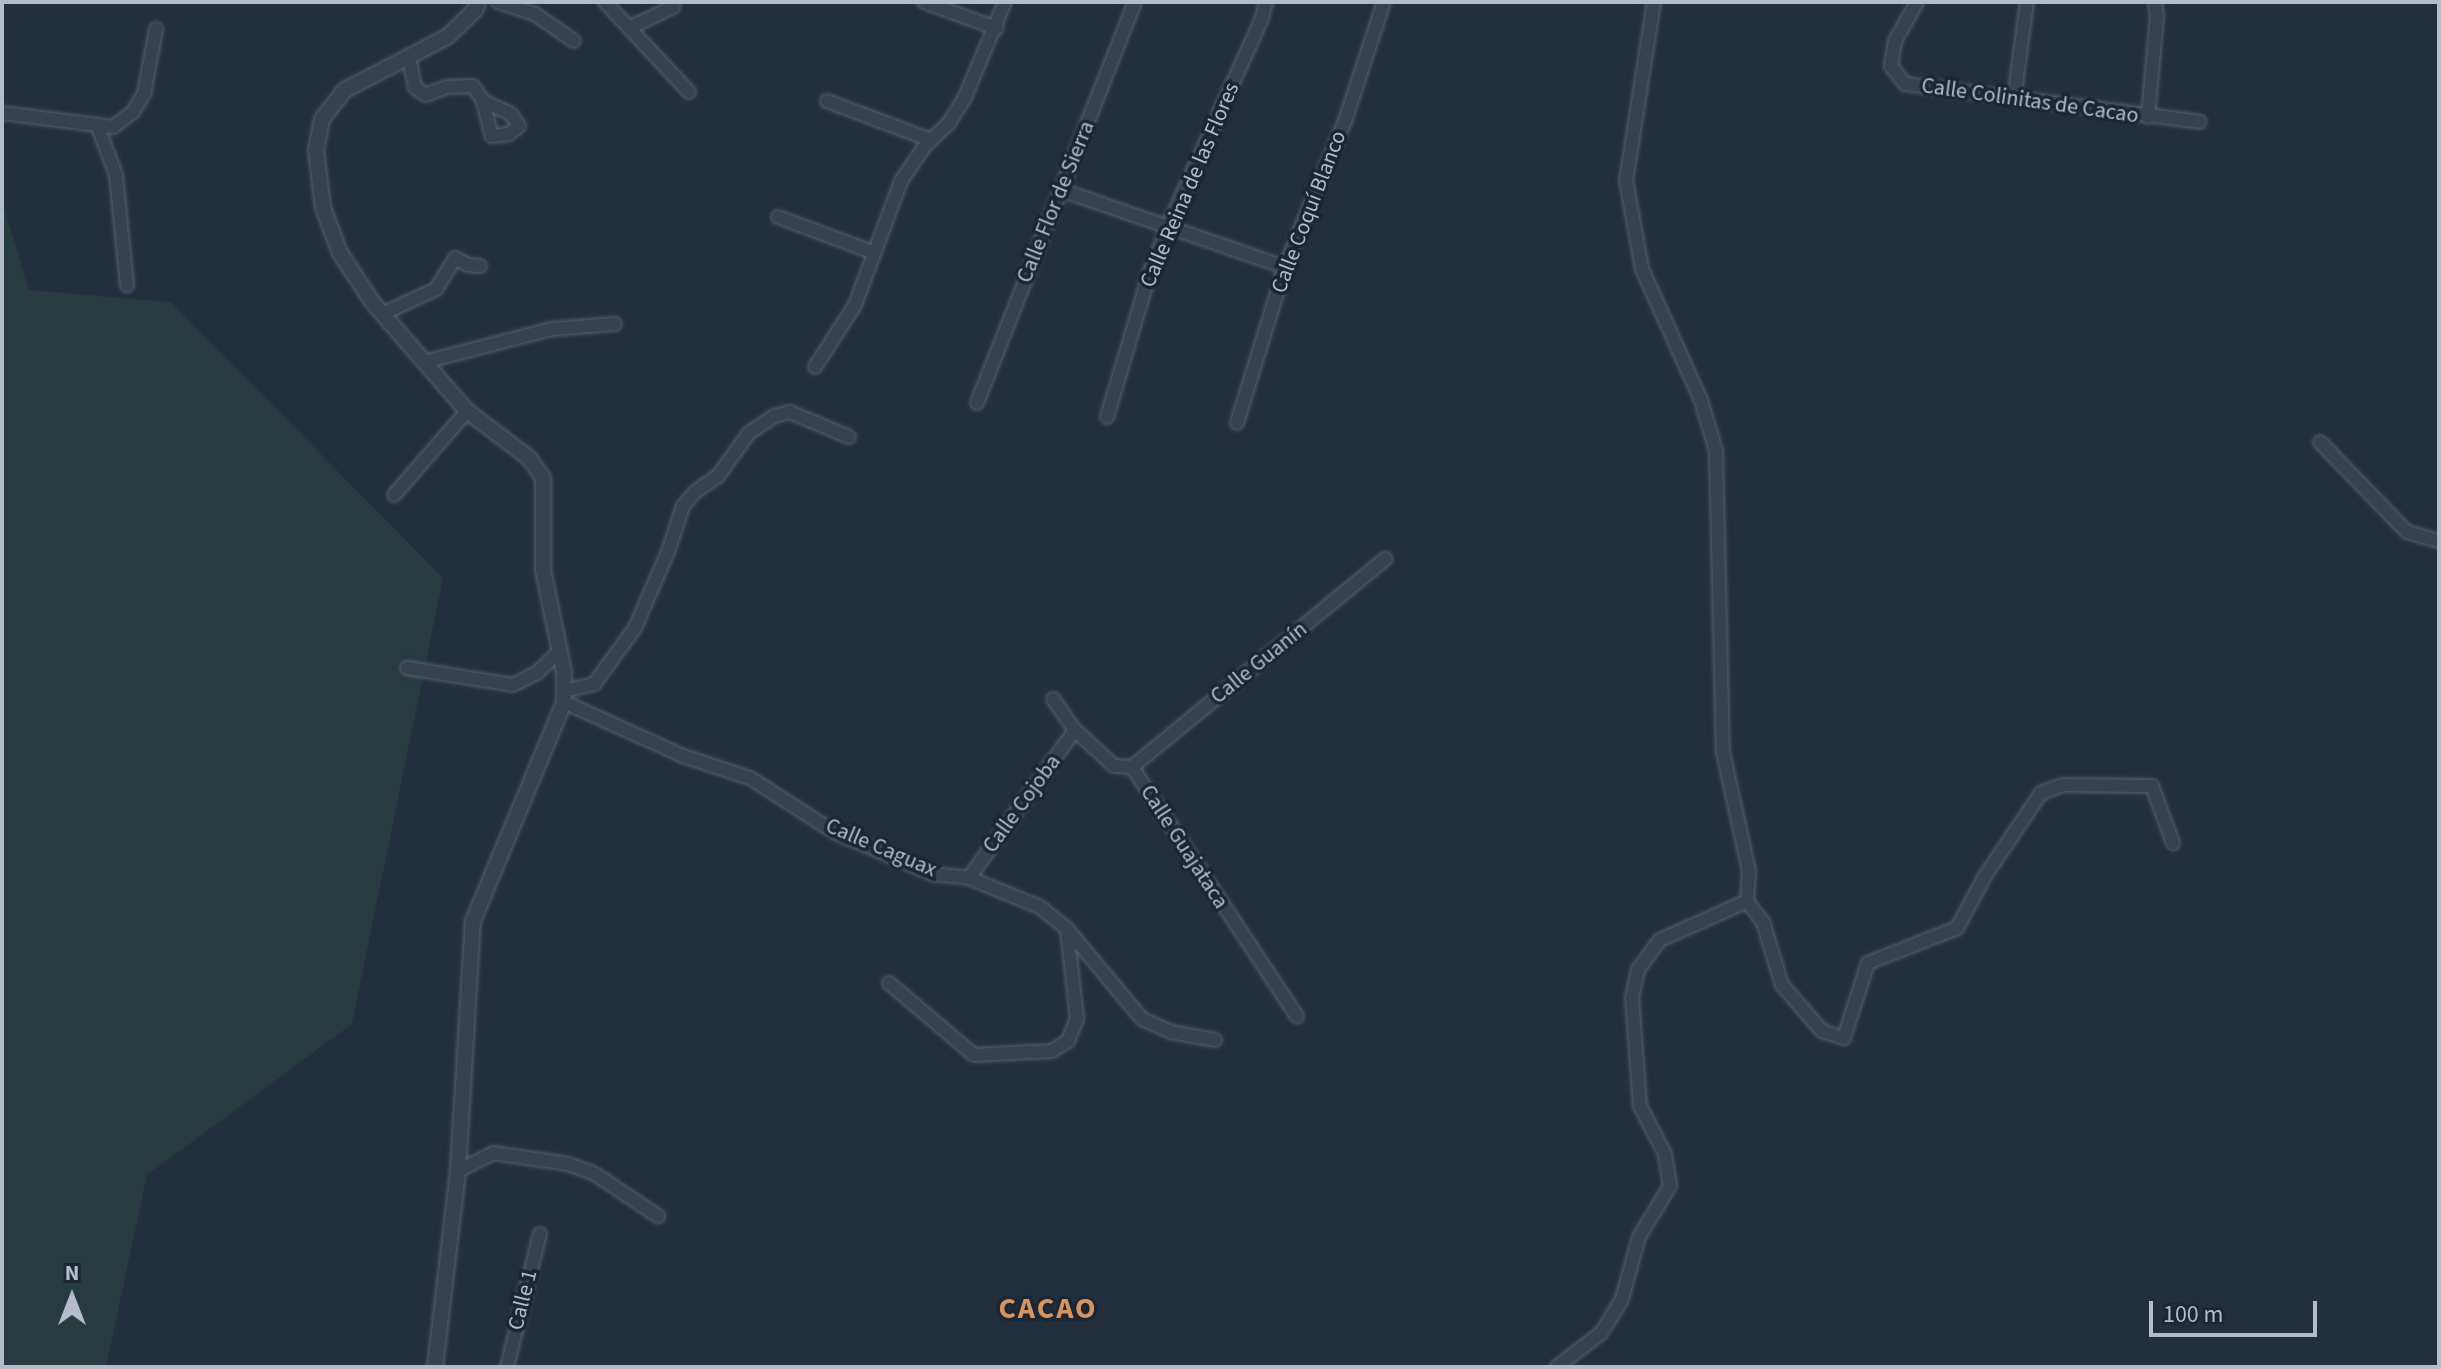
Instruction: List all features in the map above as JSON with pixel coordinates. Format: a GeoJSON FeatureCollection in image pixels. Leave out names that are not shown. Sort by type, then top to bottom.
{"type":"FeatureCollection","features":[{"type":"Feature","properties":{"kind":"street"},"geometry":{"type":"LineString","coordinates":[[435,1367],[458,1171],[473,921],[564,697],[560,651],[543,570],[543,478],[529,458],[467,411],[382,314],[340,253],[323,208],[316,150],[322,119],[345,90],[447,37],[475,10],[478,2]]}},
{"type":"Feature","properties":{"kind":"street"},"geometry":{"type":"LineString","coordinates":[[498,2],[535,14],[574,41]]}},
{"type":"Feature","properties":{"kind":"street"},"geometry":{"type":"LineString","coordinates":[[605,2],[689,92]]}},
{"type":"Feature","properties":{"kind":"street"},"geometry":{"type":"LineString","coordinates":[[629,28],[673,7],[672,2]]}},
{"type":"Feature","properties":{"kind":"street"},"geometry":{"type":"LineString","coordinates":[[924,2],[996,28]]}},
{"type":"Feature","properties":{"kind":"street"},"geometry":{"type":"LineString","coordinates":[[815,367],[855,305],[901,181],[931,140],[949,123],[965,97],[1005,2]]}},
{"type":"Feature","properties":{"kind":"street","name":"Calle Flor de Sierra"},"geometry":{"type":"LineString","coordinates":[[977,403],[1135,2]]}},
{"type":"Feature","properties":{"kind":"street","name":"Calle Reina de las Flores"},"geometry":{"type":"LineString","coordinates":[[1107,417],[1168,226],[1261,21],[1266,2]]}},
{"type":"Feature","properties":{"kind":"street","name":"Calle Coquí Blanco"},"geometry":{"type":"LineString","coordinates":[[1237,423],[1285,267],[1346,118],[1384,2]]}},
{"type":"Feature","properties":{"kind":"street"},"geometry":{"type":"LineString","coordinates":[[1654,2],[1626,180],[1642,269],[1701,400],[1716,451],[1723,752],[1749,871],[1747,901],[1763,922],[1782,985],[1822,1031],[1844,1038],[1868,963],[1957,928],[1985,876],[2041,793],[2063,785],[2152,786],[2173,843]]}},
{"type":"Feature","properties":{"kind":"street","name":"Calle Colinitas de Cacao"},"geometry":{"type":"LineString","coordinates":[[1917,2],[1895,41],[1891,66],[1905,84],[2200,122]]}},
{"type":"Feature","properties":{"kind":"street"},"geometry":{"type":"LineString","coordinates":[[2014,99],[2027,2]]}},
{"type":"Feature","properties":{"kind":"street"},"geometry":{"type":"LineString","coordinates":[[2148,117],[2157,16],[2155,2]]}},
{"type":"Feature","properties":{"kind":"street"},"geometry":{"type":"LineString","coordinates":[[2,113],[113,127],[133,112],[144,94],[156,29]]}},
{"type":"Feature","properties":{"kind":"street"},"geometry":{"type":"LineString","coordinates":[[409,57],[415,87],[425,95],[447,87],[473,86],[483,101]]}},
{"type":"Feature","properties":{"kind":"street"},"geometry":{"type":"LineString","coordinates":[[827,101],[931,140]]}},
{"type":"Feature","properties":{"kind":"street"},"geometry":{"type":"LineString","coordinates":[[98,127],[116,175],[127,285]]}},
{"type":"Feature","properties":{"kind":"street"},"geometry":{"type":"LineString","coordinates":[[1061,190],[1285,267]]}},
{"type":"Feature","properties":{"kind":"street"},"geometry":{"type":"LineString","coordinates":[[778,217],[875,253]]}},
{"type":"Feature","properties":{"kind":"street"},"geometry":{"type":"LineString","coordinates":[[382,314],[436,289],[455,258],[468,265],[480,266]]}},
{"type":"Feature","properties":{"kind":"street"},"geometry":{"type":"LineString","coordinates":[[424,362],[552,329],[615,324]]}},
{"type":"Feature","properties":{"kind":"street"},"geometry":{"type":"LineString","coordinates":[[394,495],[467,411]]}},
{"type":"Feature","properties":{"kind":"street"},"geometry":{"type":"LineString","coordinates":[[564,697],[594,684],[635,628],[669,549],[683,506],[695,492],[718,476],[749,433],[774,416],[790,412],[849,437]]}},
{"type":"Feature","properties":{"kind":"street"},"geometry":{"type":"LineString","coordinates":[[2320,442],[2407,532],[2439,541]]}},
{"type":"Feature","properties":{"kind":"street","name":"Calle Guanín"},"geometry":{"type":"LineString","coordinates":[[1132,767],[1385,559]]}},
{"type":"Feature","properties":{"kind":"street"},"geometry":{"type":"LineString","coordinates":[[407,668],[513,685],[538,672],[560,651]]}},
{"type":"Feature","properties":{"kind":"street","name":"Calle Caguax"},"geometry":{"type":"LineString","coordinates":[[564,697],[683,756],[750,778],[834,832],[933,874],[969,878],[1040,907],[1067,929],[1142,1019],[1171,1032],[1215,1040]]}},
{"type":"Feature","properties":{"kind":"street","name":"Calle Guajataca"},"geometry":{"type":"LineString","coordinates":[[1053,699],[1075,730],[1114,766],[1132,767],[1297,1016]]}},
{"type":"Feature","properties":{"kind":"street","name":"Calle Cojoba"},"geometry":{"type":"LineString","coordinates":[[969,878],[1075,730]]}},
{"type":"Feature","properties":{"kind":"street"},"geometry":{"type":"LineString","coordinates":[[1557,1367],[1601,1333],[1622,1299],[1639,1237],[1670,1186],[1665,1154],[1640,1106],[1632,998],[1638,970],[1660,940],[1747,901]]}},
{"type":"Feature","properties":{"kind":"street"},"geometry":{"type":"LineString","coordinates":[[889,983],[974,1055],[1052,1051],[1068,1041],[1077,1019],[1067,929]]}},
{"type":"Feature","properties":{"kind":"street"},"geometry":{"type":"LineString","coordinates":[[458,1171],[493,1153],[568,1164],[595,1174],[658,1216]]}},
{"type":"Feature","properties":{"kind":"street","name":"Calle 1"},"geometry":{"type":"LineString","coordinates":[[507,1367],[540,1234]]}},
{"type":"Feature","properties":{"kind":"green space"},"geometry":{"type":"Polygon","coordinates":[[[2,201],[29,290],[171,302],[443,578],[352,1024],[147,1175],[106,1367],[2,1367],[2,201]]]}},
{"type":"Feature","properties":{"kind":"district","name":"CACAO"},"geometry":{"type":"Point","coordinates":[1048,1309]}}]}
